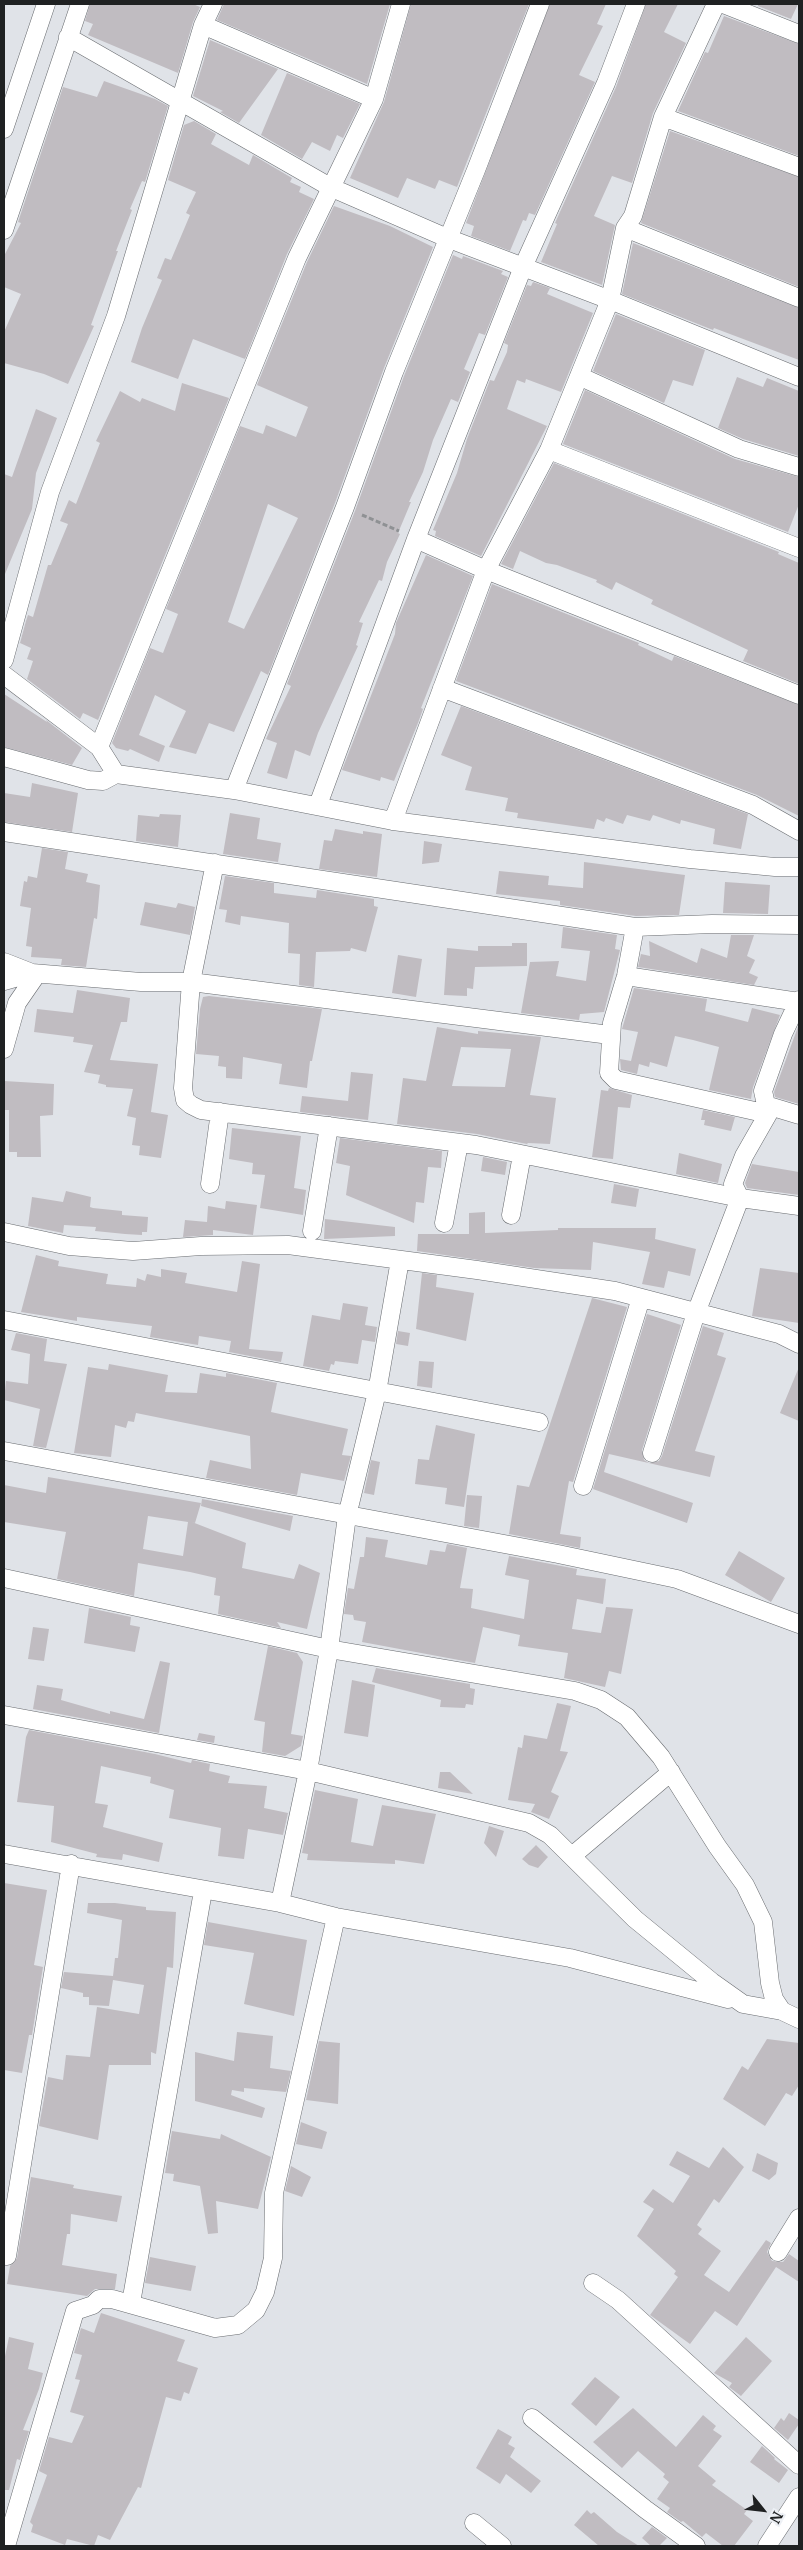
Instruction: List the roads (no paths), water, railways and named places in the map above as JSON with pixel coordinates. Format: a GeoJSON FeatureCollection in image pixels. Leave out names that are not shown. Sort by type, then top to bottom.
{"type":"FeatureCollection","features":[{"type":"Feature","properties":{"kind":"street"},"geometry":{"type":"LineString","coordinates":[[4,129],[46,4]]}},
{"type":"Feature","properties":{"kind":"street"},"geometry":{"type":"LineString","coordinates":[[4,230],[80,4]]}},
{"type":"Feature","properties":{"kind":"street"},"geometry":{"type":"LineString","coordinates":[[4,660],[50,492],[116,316],[182,102],[203,25],[213,4]]}},
{"type":"Feature","properties":{"kind":"street"},"geometry":{"type":"LineString","coordinates":[[99,747],[294,267],[330,187],[374,99],[401,4]]}},
{"type":"Feature","properties":{"kind":"street"},"geometry":{"type":"LineString","coordinates":[[234,790],[346,507],[394,372],[476,170],[540,4]]}},
{"type":"Feature","properties":{"kind":"street"},"geometry":{"type":"LineString","coordinates":[[318,805],[416,539],[523,267],[606,83],[636,4]]}},
{"type":"Feature","properties":{"kind":"street"},"geometry":{"type":"LineString","coordinates":[[392,821],[486,570],[550,450],[610,300],[625,228],[633,216],[663,117],[716,4]]}},
{"type":"Feature","properties":{"kind":"street"},"geometry":{"type":"LineString","coordinates":[[723,4],[799,34]]}},
{"type":"Feature","properties":{"kind":"street"},"geometry":{"type":"LineString","coordinates":[[203,25],[374,99]]}},
{"type":"Feature","properties":{"kind":"street"},"geometry":{"type":"LineString","coordinates":[[68,37],[330,187],[447,238],[610,300],[799,377]]}},
{"type":"Feature","properties":{"kind":"street"},"geometry":{"type":"LineString","coordinates":[[663,117],[799,167]]}},
{"type":"Feature","properties":{"kind":"street"},"geometry":{"type":"LineString","coordinates":[[625,228],[799,298]]}},
{"type":"Feature","properties":{"kind":"street"},"geometry":{"type":"LineString","coordinates":[[579,376],[740,449],[799,467]]}},
{"type":"Feature","properties":{"kind":"street"},"geometry":{"type":"LineString","coordinates":[[550,450],[799,548]]}},
{"type":"Feature","properties":{"kind":"street"},"geometry":{"type":"LineString","coordinates":[[416,539],[486,570],[799,694]]}},
{"type":"Feature","properties":{"kind":"street"},"geometry":{"type":"LineString","coordinates":[[4,675],[99,747],[116,774]]}},
{"type":"Feature","properties":{"kind":"street"},"geometry":{"type":"LineString","coordinates":[[442,688],[753,805],[799,831]]}},
{"type":"Feature","properties":{"kind":"street"},"geometry":{"type":"LineString","coordinates":[[4,757],[88,780],[103,781],[116,774],[234,790],[392,821],[690,859],[775,867],[799,867]]}},
{"type":"Feature","properties":{"kind":"street"},"geometry":{"type":"LineString","coordinates":[[4,832],[112,850],[215,863],[636,927],[712,924],[799,925]]}},
{"type":"Feature","properties":{"kind":"street"},"geometry":{"type":"LineString","coordinates":[[215,863],[191,982],[184,1096],[191,1105],[201,1110],[459,1143],[740,1198],[799,1206]]}},
{"type":"Feature","properties":{"kind":"street"},"geometry":{"type":"LineString","coordinates":[[636,927],[626,976],[614,1012],[610,1035],[608,1073],[616,1080],[799,1115]]}},
{"type":"Feature","properties":{"kind":"street"},"geometry":{"type":"LineString","coordinates":[[4,962],[35,974]]}},
{"type":"Feature","properties":{"kind":"street"},"geometry":{"type":"LineString","coordinates":[[4,1049],[18,1003],[35,974]]}},
{"type":"Feature","properties":{"kind":"street"},"geometry":{"type":"LineString","coordinates":[[4,981],[35,974],[132,981],[191,982],[610,1035]]}},
{"type":"Feature","properties":{"kind":"street"},"geometry":{"type":"LineString","coordinates":[[626,976],[799,1001],[763,1091],[767,1109],[744,1156],[734,1184],[740,1198],[696,1313],[652,1453]]}},
{"type":"Feature","properties":{"kind":"street"},"geometry":{"type":"LineString","coordinates":[[210,1184],[220,1112]]}},
{"type":"Feature","properties":{"kind":"street"},"geometry":{"type":"LineString","coordinates":[[312,1231],[329,1126]]}},
{"type":"Feature","properties":{"kind":"street"},"geometry":{"type":"LineString","coordinates":[[444,1223],[459,1143]]}},
{"type":"Feature","properties":{"kind":"street"},"geometry":{"type":"LineString","coordinates":[[510,1215],[522,1155]]}},
{"type":"Feature","properties":{"kind":"street"},"geometry":{"type":"LineString","coordinates":[[4,1232],[69,1246],[133,1251],[201,1246],[288,1246],[400,1260],[615,1291],[779,1334],[799,1344]]}},
{"type":"Feature","properties":{"kind":"street"},"geometry":{"type":"LineString","coordinates":[[280,1903],[308,1771],[329,1649],[347,1516],[377,1392],[400,1260]]}},
{"type":"Feature","properties":{"kind":"street"},"geometry":{"type":"LineString","coordinates":[[583,1486],[641,1298]]}},
{"type":"Feature","properties":{"kind":"street"},"geometry":{"type":"LineString","coordinates":[[4,1320],[539,1422]]}},
{"type":"Feature","properties":{"kind":"street"},"geometry":{"type":"LineString","coordinates":[[4,1451],[558,1554],[677,1579],[799,1624]]}},
{"type":"Feature","properties":{"kind":"street"},"geometry":{"type":"LineString","coordinates":[[4,1578],[329,1649],[575,1691],[601,1700],[627,1717],[661,1757],[755,1902],[763,1922],[770,1983],[774,1999],[782,2011]]}},
{"type":"Feature","properties":{"kind":"street"},"geometry":{"type":"LineString","coordinates":[[4,1715],[308,1771],[529,1824],[550,1835],[635,1919],[712,1982],[743,2004]]}},
{"type":"Feature","properties":{"kind":"street"},"geometry":{"type":"LineString","coordinates":[[572,1856],[671,1772]]}},
{"type":"Feature","properties":{"kind":"street"},"geometry":{"type":"LineString","coordinates":[[4,1854],[72,1864],[203,1891],[280,1903],[336,1917],[570,1958],[743,2004],[782,2011],[799,2019]]}},
{"type":"Feature","properties":{"kind":"street"},"geometry":{"type":"LineString","coordinates":[[7,2256],[72,1864]]}},
{"type":"Feature","properties":{"kind":"street"},"geometry":{"type":"LineString","coordinates":[[131,2303],[203,1891]]}},
{"type":"Feature","properties":{"kind":"street"},"geometry":{"type":"LineString","coordinates":[[6,2546],[75,2311],[93,2305],[99,2299],[131,2303],[215,2328],[238,2325],[256,2310],[265,2292],[273,2258],[274,2193],[336,1917]]}},
{"type":"Feature","properties":{"kind":"street"},"geometry":{"type":"LineString","coordinates":[[778,2252],[799,2218]]}},
{"type":"Feature","properties":{"kind":"street"},"geometry":{"type":"LineString","coordinates":[[593,2283],[618,2300],[799,2465]]}},
{"type":"Feature","properties":{"kind":"street"},"geometry":{"type":"LineString","coordinates":[[532,2418],[645,2509],[696,2546]]}},
{"type":"Feature","properties":{"kind":"street"},"geometry":{"type":"LineString","coordinates":[[767,2546],[799,2496]]}},
{"type":"Feature","properties":{"kind":"street"},"geometry":{"type":"LineString","coordinates":[[474,2523],[502,2546]]}}]}
